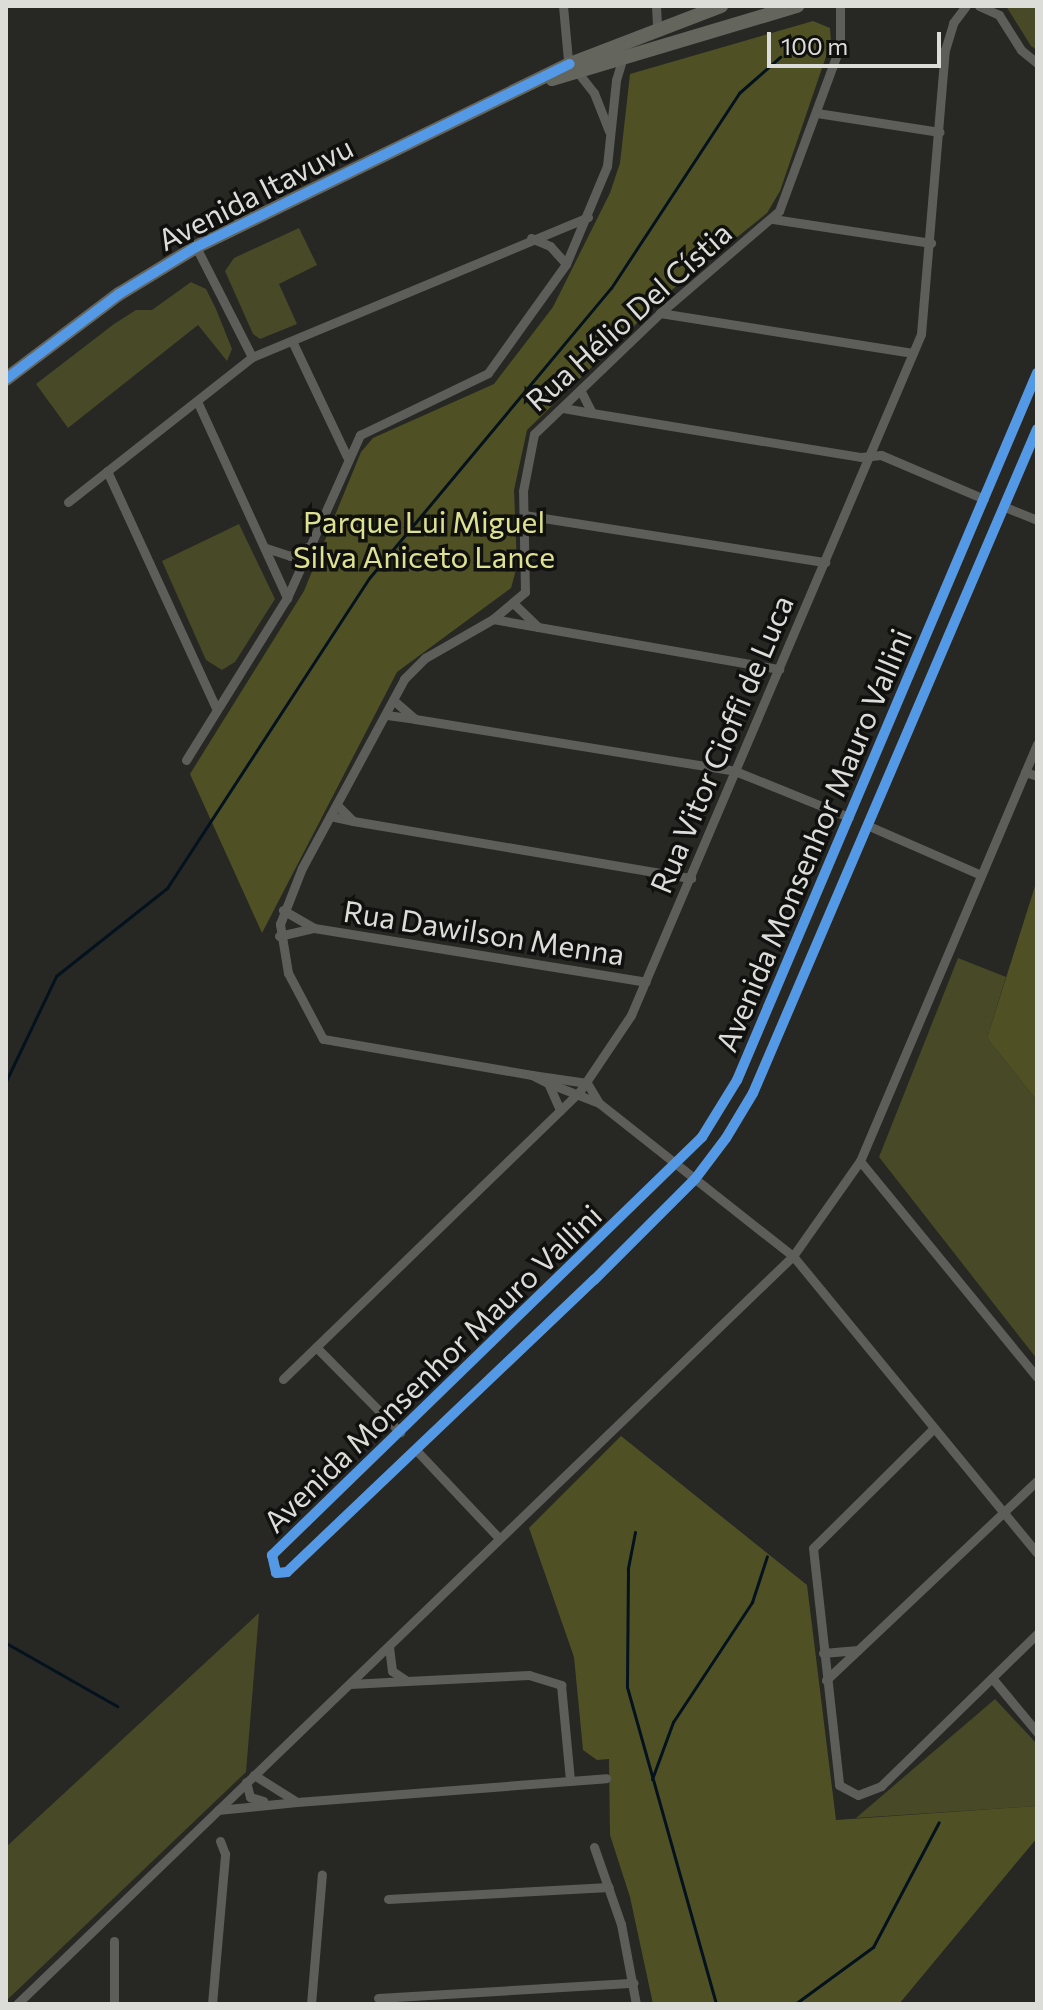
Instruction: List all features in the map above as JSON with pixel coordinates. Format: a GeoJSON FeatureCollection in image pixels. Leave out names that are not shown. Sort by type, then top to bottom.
{"type":"FeatureCollection","features":[{"type":"Feature","properties":{"kind":"main road","name":"Avenida Itavuvu"},"geometry":{"type":"LineString","coordinates":[[574,70],[657,28],[721,6]]}},
{"type":"Feature","properties":{"kind":"main road","name":"Avenida Itavuvu"},"geometry":{"type":"LineString","coordinates":[[6,379],[119,294],[196,247],[544,80],[797,6]]}},
{"type":"Feature","properties":{"kind":"main road"},"geometry":{"type":"LineString","coordinates":[[623,57],[651,41],[657,28]]}},
{"type":"Feature","properties":{"kind":"street"},"geometry":{"type":"LineString","coordinates":[[563,6],[564,49],[574,70],[594,93],[610,134]]}},
{"type":"Feature","properties":{"kind":"street"},"geometry":{"type":"LineString","coordinates":[[656,6],[657,28]]}},
{"type":"Feature","properties":{"kind":"street","name":"Rua Hélio Del Cístia"},"geometry":{"type":"LineString","coordinates":[[515,605],[527,583],[524,515],[529,444],[660,313],[776,215],[817,113],[842,36],[840,6]]}},
{"type":"Feature","properties":{"kind":"street","name":"Rua Vitor Cioffi de Luca"},"geometry":{"type":"LineString","coordinates":[[283,1379],[575,1096],[619,1039],[691,878],[913,353],[925,315],[945,50],[953,23],[966,6]]}},
{"type":"Feature","properties":{"kind":"street"},"geometry":{"type":"LineString","coordinates":[[979,6],[999,15],[1036,62]]}},
{"type":"Feature","properties":{"kind":"street"},"geometry":{"type":"LineString","coordinates":[[186,760],[287,598],[347,457],[370,427],[488,373],[566,264],[607,166],[623,57]]}},
{"type":"Feature","properties":{"kind":"street"},"geometry":{"type":"LineString","coordinates":[[817,113],[940,132]]}},
{"type":"Feature","properties":{"kind":"street"},"geometry":{"type":"LineString","coordinates":[[776,215],[795,223],[931,243]]}},
{"type":"Feature","properties":{"kind":"street"},"geometry":{"type":"LineString","coordinates":[[68,502],[252,357],[531,238],[588,217]]}},
{"type":"Feature","properties":{"kind":"street"},"geometry":{"type":"LineString","coordinates":[[531,238],[550,246],[566,264]]}},
{"type":"Feature","properties":{"kind":"street"},"geometry":{"type":"LineString","coordinates":[[196,247],[252,357]]}},
{"type":"Feature","properties":{"kind":"street"},"geometry":{"type":"LineString","coordinates":[[675,301],[697,318]]}},
{"type":"Feature","properties":{"kind":"street"},"geometry":{"type":"LineString","coordinates":[[660,313],[913,353]]}},
{"type":"Feature","properties":{"kind":"street"},"geometry":{"type":"LineString","coordinates":[[292,341],[347,457]]}},
{"type":"Feature","properties":{"kind":"street","name":"Avenida Monsenhor Mauro Vallini"},"geometry":{"type":"LineString","coordinates":[[1037,373],[737,1080],[678,1166],[272,1555],[271,1568],[287,1572],[695,1179],[753,1093],[1037,429]]}},
{"type":"Feature","properties":{"kind":"street"},"geometry":{"type":"LineString","coordinates":[[581,391],[592,413]]}},
{"type":"Feature","properties":{"kind":"street"},"geometry":{"type":"LineString","coordinates":[[197,401],[287,598]]}},
{"type":"Feature","properties":{"kind":"street"},"geometry":{"type":"LineString","coordinates":[[563,408],[870,456],[881,455],[984,499]]}},
{"type":"Feature","properties":{"kind":"street"},"geometry":{"type":"LineString","coordinates":[[107,471],[217,710]]}},
{"type":"Feature","properties":{"kind":"street"},"geometry":{"type":"LineString","coordinates":[[1005,507],[1037,520]]}},
{"type":"Feature","properties":{"kind":"street"},"geometry":{"type":"LineString","coordinates":[[524,515],[825,562]]}},
{"type":"Feature","properties":{"kind":"street"},"geometry":{"type":"LineString","coordinates":[[263,545],[282,556],[310,546]]}},
{"type":"Feature","properties":{"kind":"street"},"geometry":{"type":"LineString","coordinates":[[538,627],[515,605],[414,666],[330,816],[283,910],[279,936],[288,973],[318,1034],[329,1042],[587,1083],[599,1103],[793,1256],[1037,1553]]}},
{"type":"Feature","properties":{"kind":"street"},"geometry":{"type":"LineString","coordinates":[[493,619],[779,669]]}},
{"type":"Feature","properties":{"kind":"street"},"geometry":{"type":"LineString","coordinates":[[394,701],[415,719]]}},
{"type":"Feature","properties":{"kind":"street"},"geometry":{"type":"LineString","coordinates":[[387,715],[735,771],[849,817]]}},
{"type":"Feature","properties":{"kind":"street"},"geometry":{"type":"LineString","coordinates":[[17,2004],[793,1256],[860,1161],[1037,744]]}},
{"type":"Feature","properties":{"kind":"street"},"geometry":{"type":"LineString","coordinates":[[1025,772],[1037,776]]}},
{"type":"Feature","properties":{"kind":"street"},"geometry":{"type":"LineString","coordinates":[[337,805],[353,821]]}},
{"type":"Feature","properties":{"kind":"street"},"geometry":{"type":"LineString","coordinates":[[330,816],[691,878]]}},
{"type":"Feature","properties":{"kind":"street"},"geometry":{"type":"LineString","coordinates":[[869,826],[981,875]]}},
{"type":"Feature","properties":{"kind":"street","name":"Rua Dawilson Menna"},"geometry":{"type":"LineString","coordinates":[[283,910],[314,928],[646,982]]}},
{"type":"Feature","properties":{"kind":"street","name":"Rua Dawilson Menna"},"geometry":{"type":"LineString","coordinates":[[279,936],[314,928]]}},
{"type":"Feature","properties":{"kind":"street"},"geometry":{"type":"LineString","coordinates":[[532,1075],[575,1096],[599,1103]]}},
{"type":"Feature","properties":{"kind":"street"},"geometry":{"type":"LineString","coordinates":[[548,1083],[560,1110]]}},
{"type":"Feature","properties":{"kind":"street"},"geometry":{"type":"LineString","coordinates":[[860,1161],[1037,1377]]}},
{"type":"Feature","properties":{"kind":"street"},"geometry":{"type":"LineString","coordinates":[[316,1347],[400,1432]]}},
{"type":"Feature","properties":{"kind":"street"},"geometry":{"type":"LineString","coordinates":[[934,1428],[813,1548],[836,1778],[843,1790],[858,1795],[881,1786],[1037,1634]]}},
{"type":"Feature","properties":{"kind":"street"},"geometry":{"type":"LineString","coordinates":[[415,1449],[499,1538]]}},
{"type":"Feature","properties":{"kind":"street"},"geometry":{"type":"LineString","coordinates":[[826,1680],[1037,1481]]}},
{"type":"Feature","properties":{"kind":"street"},"geometry":{"type":"LineString","coordinates":[[389,1645],[392,1671]]}},
{"type":"Feature","properties":{"kind":"street"},"geometry":{"type":"LineString","coordinates":[[823,1653],[858,1650]]}},
{"type":"Feature","properties":{"kind":"street"},"geometry":{"type":"LineString","coordinates":[[375,1659],[407,1681]]}},
{"type":"Feature","properties":{"kind":"street"},"geometry":{"type":"LineString","coordinates":[[350,1684],[529,1675],[561,1685],[570,1780]]}},
{"type":"Feature","properties":{"kind":"street"},"geometry":{"type":"LineString","coordinates":[[992,1678],[1037,1732]]}},
{"type":"Feature","properties":{"kind":"street"},"geometry":{"type":"LineString","coordinates":[[254,1775],[297,1802]]}},
{"type":"Feature","properties":{"kind":"street"},"geometry":{"type":"LineString","coordinates":[[218,1810],[272,1803],[606,1778]]}},
{"type":"Feature","properties":{"kind":"street"},"geometry":{"type":"LineString","coordinates":[[246,1782],[250,1797],[272,1803]]}},
{"type":"Feature","properties":{"kind":"street"},"geometry":{"type":"LineString","coordinates":[[212,2004],[225,1854],[220,1841]]}},
{"type":"Feature","properties":{"kind":"street"},"geometry":{"type":"LineString","coordinates":[[594,1847],[609,1887],[634,1983],[636,2004]]}},
{"type":"Feature","properties":{"kind":"street"},"geometry":{"type":"LineString","coordinates":[[311,2004],[322,1874]]}},
{"type":"Feature","properties":{"kind":"street"},"geometry":{"type":"LineString","coordinates":[[388,1899],[609,1887]]}},
{"type":"Feature","properties":{"kind":"street"},"geometry":{"type":"LineString","coordinates":[[114,1941],[114,2004]]}},
{"type":"Feature","properties":{"kind":"street"},"geometry":{"type":"LineString","coordinates":[[378,1998],[634,1983]]}},
{"type":"Feature","properties":{"kind":"green space"},"geometry":{"type":"Polygon","coordinates":[[[1006,6],[1037,6],[1037,50],[1031,46],[1006,6]]]}},
{"type":"Feature","properties":{"kind":"green space","name":"Parque Lui Miguel Silva Aniceto Lance"},"geometry":{"type":"Polygon","coordinates":[[[813,21],[830,28],[831,42],[780,191],[767,213],[668,293],[527,430],[514,490],[517,566],[511,588],[397,672],[262,933],[190,774],[304,591],[361,452],[373,438],[494,384],[553,307],[610,193],[620,163],[630,74],[813,21]]]}},
{"type":"Feature","properties":{"kind":"green space"},"geometry":{"type":"Polygon","coordinates":[[[299,228],[317,265],[279,284],[297,324],[260,339],[253,334],[225,271],[234,258],[299,228]]]}},
{"type":"Feature","properties":{"kind":"green space"},"geometry":{"type":"Polygon","coordinates":[[[191,282],[206,289],[216,309],[232,349],[227,361],[198,325],[68,428],[36,384],[114,324],[136,310],[152,310],[191,282]]]}},
{"type":"Feature","properties":{"kind":"green space"},"geometry":{"type":"Polygon","coordinates":[[[239,524],[275,599],[235,662],[222,670],[206,660],[162,561],[239,524]]]}},
{"type":"Feature","properties":{"kind":"green space"},"geometry":{"type":"Polygon","coordinates":[[[1037,880],[1037,1101],[987,1038],[1037,880]]]}},
{"type":"Feature","properties":{"kind":"green space"},"geometry":{"type":"Polygon","coordinates":[[[958,958],[1006,977],[987,1038],[1037,1101],[1037,1359],[879,1157],[958,958]]]}},
{"type":"Feature","properties":{"kind":"green space"},"geometry":{"type":"Polygon","coordinates":[[[621,1436],[807,1585],[836,1820],[1037,1806],[1037,1838],[899,2004],[653,2004],[630,1897],[610,1835],[609,1759],[597,1760],[583,1750],[574,1657],[529,1528],[621,1436]]]}},
{"type":"Feature","properties":{"kind":"green space"},"geometry":{"type":"Polygon","coordinates":[[[259,1613],[246,1772],[6,2001],[6,1847],[259,1613]]]}},
{"type":"Feature","properties":{"kind":"green space"},"geometry":{"type":"Polygon","coordinates":[[[995,1699],[1037,1744],[1037,1806],[856,1818],[995,1699]]]}},
{"type":"Feature","properties":{"kind":"waterway"},"geometry":{"type":"LineString","coordinates":[[6,1081],[56,976],[167,888],[370,577],[611,288],[739,93],[780,57]]}},
{"type":"Feature","properties":{"kind":"waterway"},"geometry":{"type":"LineString","coordinates":[[635,1532],[628,1569],[627,1687],[716,2004]]}},
{"type":"Feature","properties":{"kind":"waterway"},"geometry":{"type":"LineString","coordinates":[[652,1779],[673,1722],[752,1602],[767,1556]]}},
{"type":"Feature","properties":{"kind":"waterway"},"geometry":{"type":"LineString","coordinates":[[6,1643],[117,1706]]}},
{"type":"Feature","properties":{"kind":"waterway"},"geometry":{"type":"LineString","coordinates":[[795,2004],[873,1947],[939,1822]]}},
{"type":"Feature","properties":{"kind":"cycle path"},"geometry":{"type":"LineString","coordinates":[[6,379],[119,294],[196,247],[570,64]]}},
{"type":"Feature","properties":{"kind":"cycle path"},"geometry":{"type":"LineString","coordinates":[[1037,373],[737,1080],[702,1137],[272,1555],[276,1573],[287,1572],[594,1280],[695,1179],[726,1138],[753,1093],[1037,429]]}}]}
